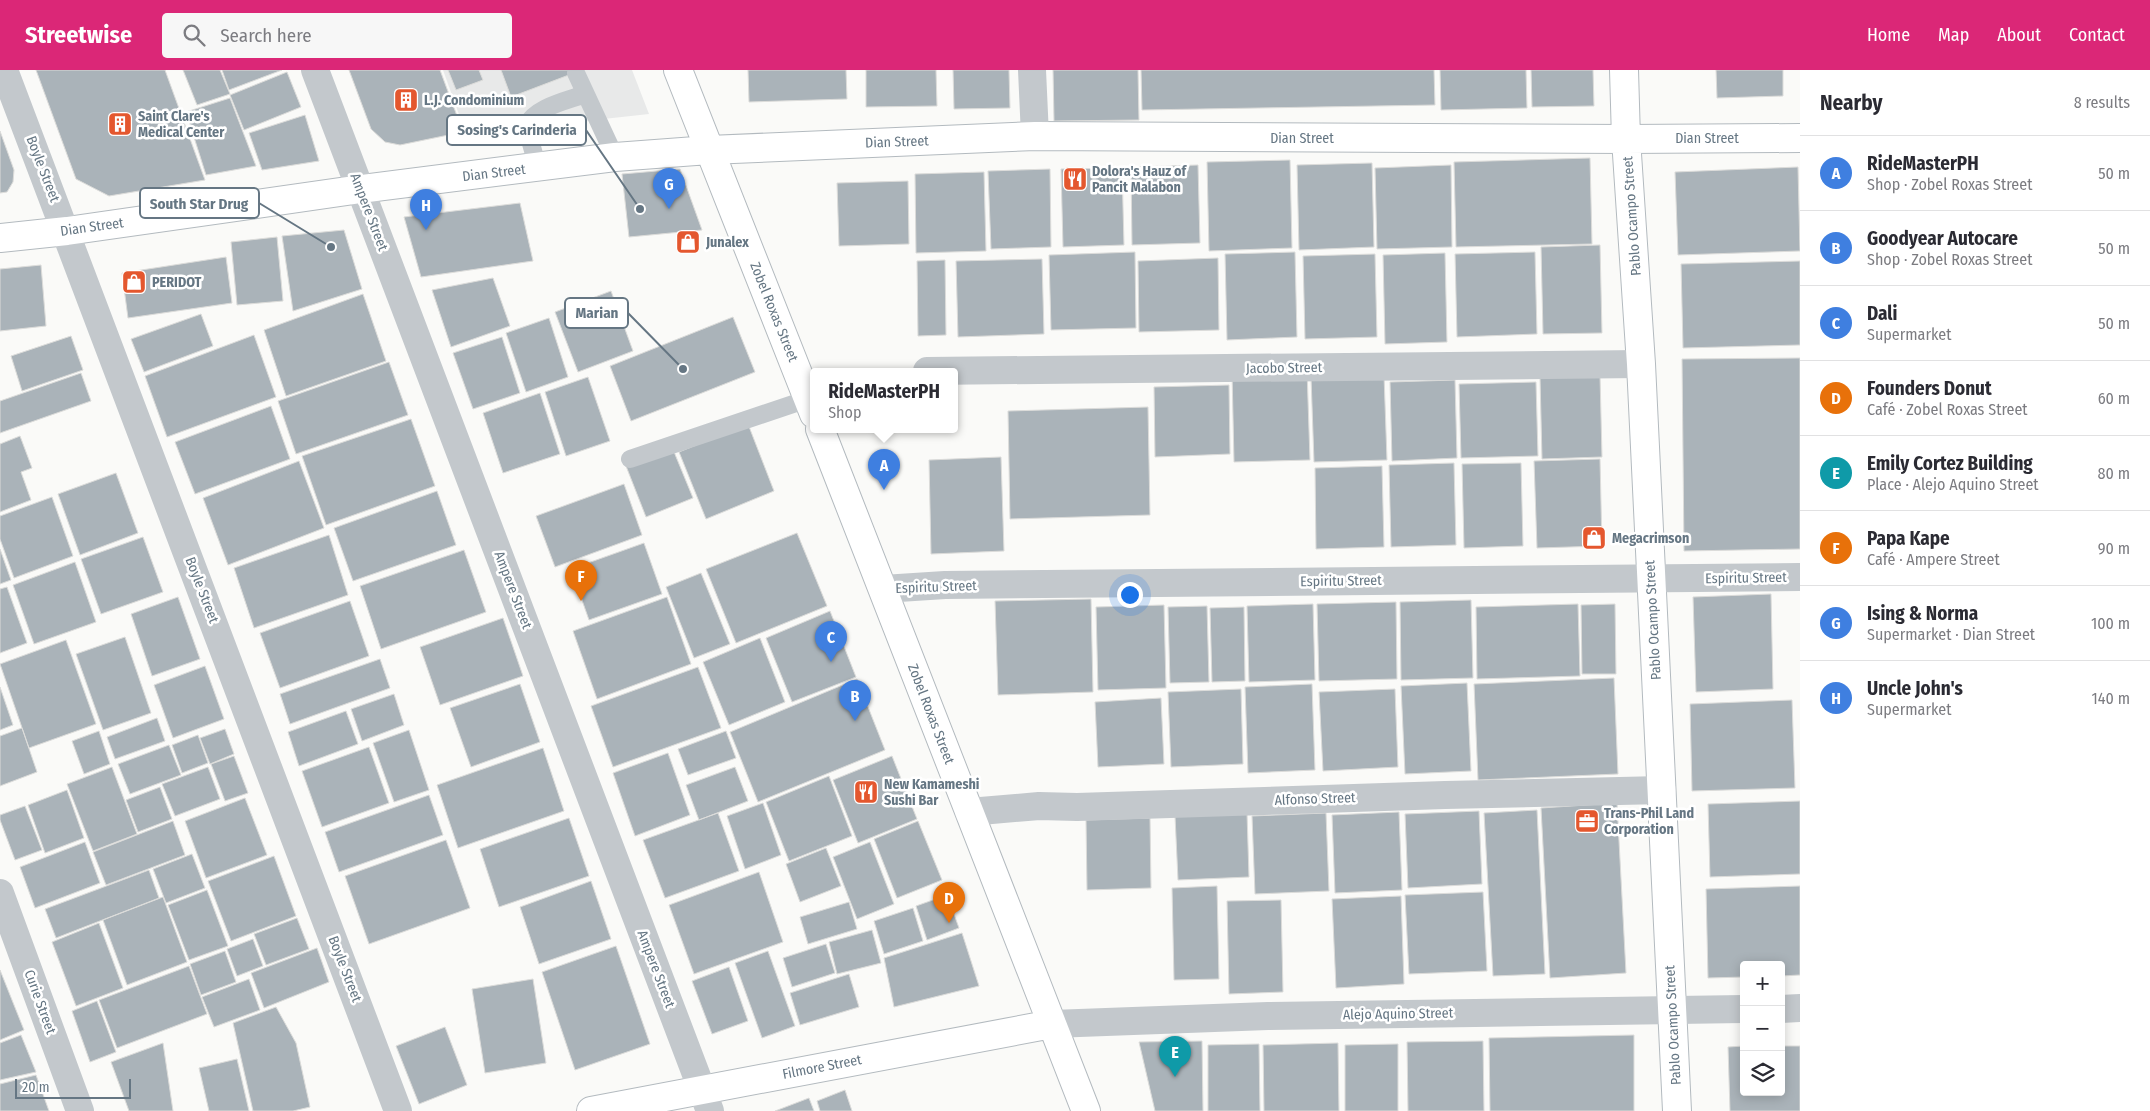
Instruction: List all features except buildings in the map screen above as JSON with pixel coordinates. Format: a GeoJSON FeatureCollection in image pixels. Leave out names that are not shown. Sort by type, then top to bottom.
{"type":"FeatureCollection","features":[{"type":"Feature","properties":{"kind":"street","name":"Boyle Street"},"geometry":{"type":"LineString","coordinates":[[4,70],[67,231],[398,1111]]}},
{"type":"Feature","properties":{"kind":"street","name":"Ampere Street"},"geometry":{"type":"LineString","coordinates":[[314,70],[361,189],[706,1100]]}},
{"type":"Feature","properties":{"kind":"street","name":"Zobel Roxas Street"},"geometry":{"type":"LineString","coordinates":[[678,70],[809,392]]}},
{"type":"Feature","properties":{"kind":"street"},"geometry":{"type":"LineString","coordinates":[[1032,70],[1035,136]]}},
{"type":"Feature","properties":{"kind":"street","name":"Pablo Ocampo Street"},"geometry":{"type":"LineString","coordinates":[[1624,70],[1626,139],[1641,364],[1652,578],[1677,1111]]}},
{"type":"Feature","properties":{"kind":"street","name":"Dian Street"},"geometry":{"type":"LineString","coordinates":[[0,238],[67,231],[361,189],[615,157],[709,150],[1035,136],[1800,138]]}},
{"type":"Feature","properties":{"kind":"street","name":"Jacobo Street"},"geometry":{"type":"LineString","coordinates":[[958,371],[1641,364]]}},
{"type":"Feature","properties":{"kind":"street","name":"Zobel Roxas Street"},"geometry":{"type":"LineString","coordinates":[[822,433],[1086,1111]]}},
{"type":"Feature","properties":{"kind":"street","name":"Espiritu Street"},"geometry":{"type":"LineString","coordinates":[[883,589],[945,585],[1800,577]]}},
{"type":"Feature","properties":{"kind":"street","name":"Alfonso Street"},"geometry":{"type":"LineString","coordinates":[[969,812],[1039,806],[1077,808],[1445,795],[1662,790]]}},
{"type":"Feature","properties":{"kind":"street","name":"Curie Street"},"geometry":{"type":"LineString","coordinates":[[0,894],[80,1111]]}},
{"type":"Feature","properties":{"kind":"street"},"geometry":{"type":"LineString","coordinates":[[1785,1009],[1800,1008]]}},
{"type":"Feature","properties":{"kind":"street","name":"Alejo Aquino Street"},"geometry":{"type":"LineString","coordinates":[[1052,1024],[1268,1016],[1740,1009]]}},
{"type":"Feature","properties":{"kind":"street","name":"Filmore Street"},"geometry":{"type":"LineString","coordinates":[[591,1111],[706,1100],[1052,1024]]}},
{"type":"Feature","properties":{"kind":"lane"},"geometry":{"type":"LineString","coordinates":[[576,73],[615,157]]}},
{"type":"Feature","properties":{"kind":"lane"},"geometry":{"type":"LineString","coordinates":[[538,168],[526,126],[530,118],[585,94]]}},
{"type":"Feature","properties":{"kind":"lane"},"geometry":{"type":"LineString","coordinates":[[630,459],[809,392]]}},
{"type":"Feature","properties":{"kind":"shaded area"},"geometry":{"type":"Polygon","coordinates":[[[443,70],[632,70],[649,114],[466,134],[443,70]]]}},
{"type":"Feature","properties":{"kind":"place","name":"L.J. Condominium"},"geometry":{"type":"Point","coordinates":[406,100]}},
{"type":"Feature","properties":{"kind":"place","name":"Saint Clare's Medical Center"},"geometry":{"type":"Point","coordinates":[120,124]}},
{"type":"Feature","properties":{"kind":"place","name":"Dolora's Hauz of Pancit Malabon"},"geometry":{"type":"Point","coordinates":[1075,179]}},
{"type":"Feature","properties":{"kind":"place","name":"Sosing's Carinderia"},"geometry":{"type":"Point","coordinates":[640,209]}},
{"type":"Feature","properties":{"kind":"place","name":"Ising & Norma"},"geometry":{"type":"Point","coordinates":[669,209]}},
{"type":"Feature","properties":{"kind":"place","name":"Uncle John's"},"geometry":{"type":"Point","coordinates":[426,230]}},
{"type":"Feature","properties":{"kind":"place","name":"Junalex"},"geometry":{"type":"Point","coordinates":[688,242]}},
{"type":"Feature","properties":{"kind":"place","name":"South Star Drug"},"geometry":{"type":"Point","coordinates":[331,247]}},
{"type":"Feature","properties":{"kind":"place","name":"PERIDOT"},"geometry":{"type":"Point","coordinates":[134,282]}},
{"type":"Feature","properties":{"kind":"place","name":"Marian"},"geometry":{"type":"Point","coordinates":[683,369]}},
{"type":"Feature","properties":{"kind":"place","name":"RideMasterPH"},"geometry":{"type":"Point","coordinates":[884,490]}},
{"type":"Feature","properties":{"kind":"place","name":"Megacrimson"},"geometry":{"type":"Point","coordinates":[1594,538]}},
{"type":"Feature","properties":{"kind":"place","name":"Papa Kape"},"geometry":{"type":"Point","coordinates":[581,601]}},
{"type":"Feature","properties":{"kind":"place","name":"Dali"},"geometry":{"type":"Point","coordinates":[831,662]}},
{"type":"Feature","properties":{"kind":"place","name":"Goodyear Autocare"},"geometry":{"type":"Point","coordinates":[855,721]}},
{"type":"Feature","properties":{"kind":"place","name":"New Kamameshi Sushi Bar"},"geometry":{"type":"Point","coordinates":[866,792]}},
{"type":"Feature","properties":{"kind":"place","name":"Trans-Phil Land Corporation"},"geometry":{"type":"Point","coordinates":[1587,821]}},
{"type":"Feature","properties":{"kind":"place","name":"Founders Donut"},"geometry":{"type":"Point","coordinates":[949,923]}},
{"type":"Feature","properties":{"kind":"place","name":"Emily Cortez Building"},"geometry":{"type":"Point","coordinates":[1175,1077]}}]}
